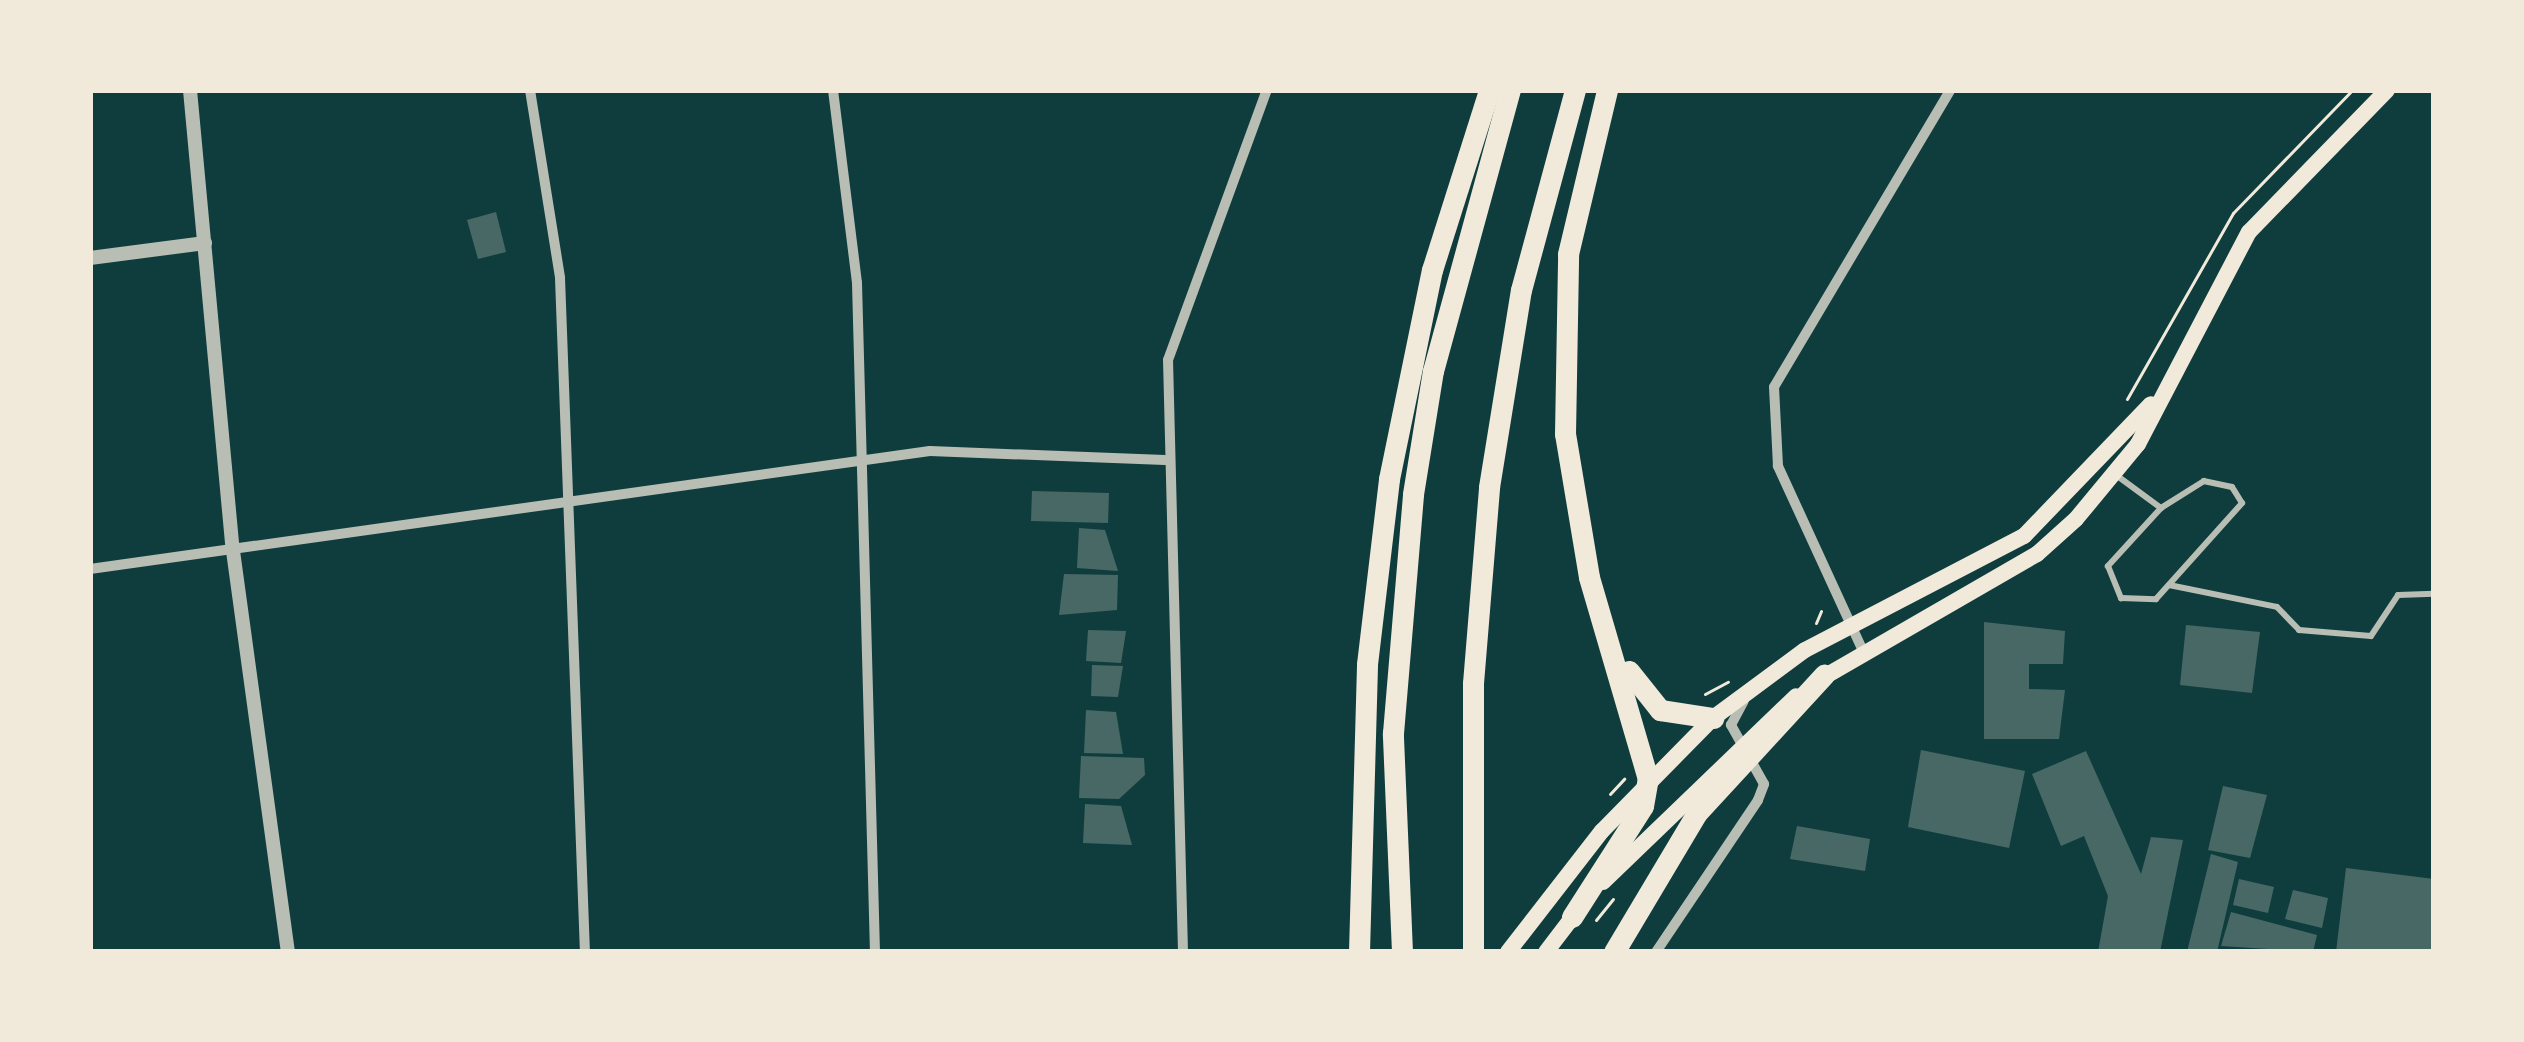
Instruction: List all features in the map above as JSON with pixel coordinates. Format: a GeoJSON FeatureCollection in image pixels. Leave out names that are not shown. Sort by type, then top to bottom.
{"type":"FeatureCollection","features":[{"type":"Feature","properties":{"kind":"highway"},"geometry":{"type":"LineString","coordinates":[[1359,952],[1367,664],[1389,479],[1432,270],[1489,90]]}},
{"type":"Feature","properties":{"kind":"highway"},"geometry":{"type":"LineString","coordinates":[[1402,952],[1393,733],[1413,494],[1433,371],[1510,90]]}},
{"type":"Feature","properties":{"kind":"highway"},"geometry":{"type":"LineString","coordinates":[[1473,952],[1473,683],[1489,488],[1525,273],[1575,90]]}},
{"type":"Feature","properties":{"kind":"highway"},"geometry":{"type":"LineString","coordinates":[[1572,917],[1648,779],[1577,505],[1564,293],[1607,90]]}},
{"type":"Feature","properties":{"kind":"highway"},"geometry":{"type":"LineString","coordinates":[[1577,505],[1644,698],[1713,718]]}},
{"type":"Feature","properties":{"kind":"highway"},"geometry":{"type":"LineString","coordinates":[[1614,952],[1697,813],[1742,751],[1824,675]]}},
{"type":"Feature","properties":{"kind":"main road"},"geometry":{"type":"LineString","coordinates":[[1824,675],[2037,554],[2116,475],[2249,232],[2387,90]]}},
{"type":"Feature","properties":{"kind":"main road"},"geometry":{"type":"LineString","coordinates":[[1508,952],[1648,779],[1713,718],[1759,682],[1848,626],[2024,536],[2153,402]]}},
{"type":"Feature","properties":{"kind":"main road"},"geometry":{"type":"LineString","coordinates":[[1546,952],[1572,917],[1742,751]]}},
{"type":"Feature","properties":{"kind":"street"},"geometry":{"type":"LineString","coordinates":[[190,90],[233,551],[288,952]]}},
{"type":"Feature","properties":{"kind":"street"},"geometry":{"type":"LineString","coordinates":[[530,90],[560,278],[562,503],[585,952]]}},
{"type":"Feature","properties":{"kind":"street"},"geometry":{"type":"LineString","coordinates":[[833,90],[857,283],[875,952]]}},
{"type":"Feature","properties":{"kind":"street"},"geometry":{"type":"LineString","coordinates":[[1183,952],[1165,460],[1173,325],[1268,90]]}},
{"type":"Feature","properties":{"kind":"street"},"geometry":{"type":"LineString","coordinates":[[1863,651],[1778,466],[1774,388],[1950,90]]}},
{"type":"Feature","properties":{"kind":"street"},"geometry":{"type":"LineString","coordinates":[[90,258],[205,243]]}},
{"type":"Feature","properties":{"kind":"street"},"geometry":{"type":"LineString","coordinates":[[90,568],[930,451],[1165,460]]}},
{"type":"Feature","properties":{"kind":"street"},"geometry":{"type":"LineString","coordinates":[[1656,952],[1758,800],[1763,784],[1742,751],[1736,712],[1759,682]]}},
{"type":"Feature","properties":{"kind":"lane"},"geometry":{"type":"LineString","coordinates":[[2116,475],[2162,508]]}},
{"type":"Feature","properties":{"kind":"lane"},"geometry":{"type":"LineString","coordinates":[[2204,481],[2232,487],[2242,503],[2169,585],[2144,604],[2106,580],[2162,508],[2204,481]]}},
{"type":"Feature","properties":{"kind":"lane"},"geometry":{"type":"LineString","coordinates":[[2169,585],[2277,607],[2299,630],[2371,636],[2398,595],[2434,594]]}},
{"type":"Feature","properties":{"kind":"path"},"geometry":{"type":"LineString","coordinates":[[2120,413],[2233,213],[2352,90]]}},
{"type":"Feature","properties":{"kind":"path"},"geometry":{"type":"LineString","coordinates":[[1806,628],[1821,611]]}},
{"type":"Feature","properties":{"kind":"path"},"geometry":{"type":"LineString","coordinates":[[1690,698],[1737,676]]}},
{"type":"Feature","properties":{"kind":"building"},"geometry":{"type":"Polygon","coordinates":[[[496,212],[506,252],[478,259],[467,220],[496,212]]]}},
{"type":"Feature","properties":{"kind":"building"},"geometry":{"type":"Polygon","coordinates":[[[1032,491],[1109,493],[1108,523],[1031,521],[1032,491]]]}},
{"type":"Feature","properties":{"kind":"building"},"geometry":{"type":"Polygon","coordinates":[[[1079,528],[1105,530],[1118,571],[1077,568],[1079,528]]]}},
{"type":"Feature","properties":{"kind":"building"},"geometry":{"type":"Polygon","coordinates":[[[1064,574],[1118,575],[1117,610],[1059,615],[1064,574]]]}},
{"type":"Feature","properties":{"kind":"building"},"geometry":{"type":"Polygon","coordinates":[[[1984,622],[2065,631],[2063,664],[2029,664],[2029,689],[2065,690],[2059,739],[1984,739],[1984,622]]]}},
{"type":"Feature","properties":{"kind":"building"},"geometry":{"type":"Polygon","coordinates":[[[2186,625],[2260,632],[2252,693],[2180,685],[2186,625]]]}},
{"type":"Feature","properties":{"kind":"building"},"geometry":{"type":"Polygon","coordinates":[[[1088,630],[1126,631],[1121,663],[1086,661],[1088,630]]]}},
{"type":"Feature","properties":{"kind":"building"},"geometry":{"type":"Polygon","coordinates":[[[1092,665],[1123,666],[1118,697],[1091,696],[1092,665]]]}},
{"type":"Feature","properties":{"kind":"building"},"geometry":{"type":"Polygon","coordinates":[[[1086,710],[1116,712],[1123,754],[1084,753],[1086,710]]]}},
{"type":"Feature","properties":{"kind":"building"},"geometry":{"type":"Polygon","coordinates":[[[1921,750],[2025,771],[2009,848],[1908,827],[1921,750]]]}},
{"type":"Feature","properties":{"kind":"building"},"geometry":{"type":"Polygon","coordinates":[[[2086,751],[2141,874],[2151,837],[2183,840],[2160,952],[2098,952],[2108,896],[2084,836],[2061,846],[2032,774],[2086,751]]]}},
{"type":"Feature","properties":{"kind":"building"},"geometry":{"type":"Polygon","coordinates":[[[1081,756],[1144,758],[1145,775],[1119,799],[1079,798],[1081,756]]]}},
{"type":"Feature","properties":{"kind":"building"},"geometry":{"type":"Polygon","coordinates":[[[2223,786],[2267,795],[2250,858],[2208,850],[2223,786]]]}},
{"type":"Feature","properties":{"kind":"building"},"geometry":{"type":"Polygon","coordinates":[[[1085,804],[1121,806],[1132,845],[1083,843],[1085,804]]]}},
{"type":"Feature","properties":{"kind":"building"},"geometry":{"type":"Polygon","coordinates":[[[1797,826],[1870,839],[1865,871],[1790,859],[1797,826]]]}},
{"type":"Feature","properties":{"kind":"building"},"geometry":{"type":"Polygon","coordinates":[[[2211,854],[2238,862],[2217,952],[2187,952],[2211,854]]]}},
{"type":"Feature","properties":{"kind":"building"},"geometry":{"type":"Polygon","coordinates":[[[2346,868],[2434,879],[2434,952],[2336,952],[2346,868]]]}},
{"type":"Feature","properties":{"kind":"building"},"geometry":{"type":"Polygon","coordinates":[[[2239,879],[2274,887],[2268,913],[2233,905],[2239,879]]]}},
{"type":"Feature","properties":{"kind":"building"},"geometry":{"type":"Polygon","coordinates":[[[2293,890],[2328,898],[2322,928],[2285,919],[2293,890]]]}},
{"type":"Feature","properties":{"kind":"building"},"geometry":{"type":"Polygon","coordinates":[[[2231,912],[2317,935],[2313,952],[2221,946],[2231,912]]]}}]}
